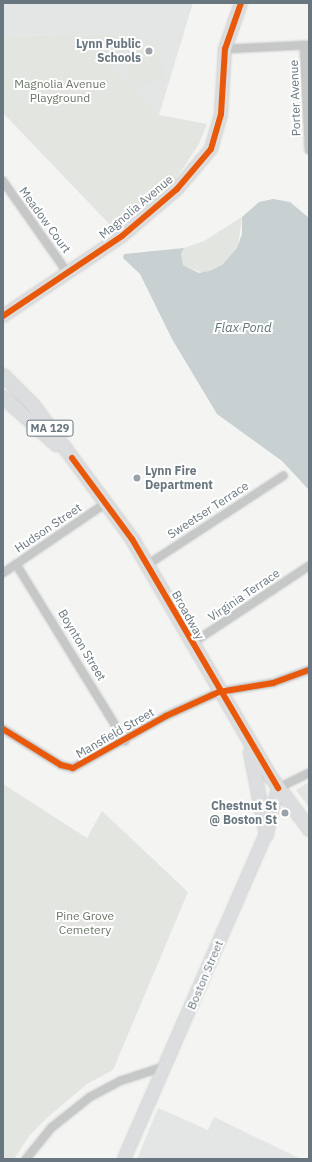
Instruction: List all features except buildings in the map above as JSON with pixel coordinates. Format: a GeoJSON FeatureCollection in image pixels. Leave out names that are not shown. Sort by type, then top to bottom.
{"type":"FeatureCollection","features":[{"type":"Feature","properties":{"kind":"main road","name":"Broadway"},"geometry":{"type":"LineString","coordinates":[[3,375],[33,405],[106,503],[147,565],[219,692],[278,788],[309,829]]}},
{"type":"Feature","properties":{"kind":"main road","name":"Broadway"},"geometry":{"type":"LineString","coordinates":[[3,397],[72,458]]}},
{"type":"Feature","properties":{"kind":"main road","name":"MA 129"},"geometry":{"type":"LineString","coordinates":[[247,738],[266,834]]}},
{"type":"Feature","properties":{"kind":"street","name":"Magnolia Avenue"},"geometry":{"type":"LineString","coordinates":[[3,316],[128,231],[177,189],[211,149],[221,114],[225,49],[241,3]]}},
{"type":"Feature","properties":{"kind":"street"},"geometry":{"type":"LineString","coordinates":[[225,49],[307,45]]}},
{"type":"Feature","properties":{"kind":"street","name":"Porter Avenue"},"geometry":{"type":"LineString","coordinates":[[307,45],[309,150]]}},
{"type":"Feature","properties":{"kind":"street","name":"Meadow Court"},"geometry":{"type":"LineString","coordinates":[[3,181],[5,191],[67,272]]}},
{"type":"Feature","properties":{"kind":"street","name":"Sweetser Terrace"},"geometry":{"type":"LineString","coordinates":[[147,565],[283,476]]}},
{"type":"Feature","properties":{"kind":"street","name":"Hudson Street"},"geometry":{"type":"LineString","coordinates":[[3,573],[106,503]]}},
{"type":"Feature","properties":{"kind":"street","name":"Boynton Street"},"geometry":{"type":"LineString","coordinates":[[16,564],[125,741]]}},
{"type":"Feature","properties":{"kind":"street","name":"Virginia Terrace"},"geometry":{"type":"LineString","coordinates":[[191,644],[309,566]]}},
{"type":"Feature","properties":{"kind":"street","name":"Mansfield Street"},"geometry":{"type":"LineString","coordinates":[[3,729],[68,768],[77,767],[125,741],[166,716],[219,692],[273,682],[309,670]]}},
{"type":"Feature","properties":{"kind":"street"},"geometry":{"type":"LineString","coordinates":[[278,788],[309,773]]}},
{"type":"Feature","properties":{"kind":"street","name":"Boston Street"},"geometry":{"type":"LineString","coordinates":[[124,1159],[166,1066],[266,834],[278,788]]}},
{"type":"Feature","properties":{"kind":"street"},"geometry":{"type":"LineString","coordinates":[[26,1159],[51,1128],[90,1097],[120,1081],[166,1066]]}},
{"type":"Feature","properties":{"kind":"shaded area","name":"Lynn Public Schools"},"geometry":{"type":"Polygon","coordinates":[[[3,3],[193,3],[159,115],[110,67],[129,34],[3,36],[3,3]]]}},
{"type":"Feature","properties":{"kind":"shaded area"},"geometry":{"type":"Polygon","coordinates":[[[158,1108],[208,1130],[214,1117],[301,1159],[137,1159],[158,1108]]]}},
{"type":"Feature","properties":{"kind":"green space","name":"Magnolia Avenue Playground"},"geometry":{"type":"Polygon","coordinates":[[[129,34],[123,46],[157,39],[165,79],[131,87],[159,115],[207,124],[199,144],[173,183],[157,199],[115,230],[3,113],[3,36],[129,34]],[[122,47],[111,67],[130,86],[122,47]]]}},
{"type":"Feature","properties":{"kind":"green space"},"geometry":{"type":"Polygon","coordinates":[[[242,217],[238,247],[222,265],[203,273],[183,265],[181,254],[184,248],[204,241],[242,217]]]}},
{"type":"Feature","properties":{"kind":"green space"},"geometry":{"type":"Polygon","coordinates":[[[309,782],[309,807],[296,790],[309,782]]]}},
{"type":"Feature","properties":{"kind":"green space","name":"Pine Grove Cemetery"},"geometry":{"type":"Polygon","coordinates":[[[3,784],[87,838],[102,811],[188,892],[113,1070],[87,1084],[48,1117],[30,1135],[14,1159],[3,1159],[3,784]]]}},
{"type":"Feature","properties":{"kind":"water","name":"Flax Pond"},"geometry":{"type":"Polygon","coordinates":[[[273,199],[290,202],[309,218],[309,490],[282,461],[217,414],[172,339],[140,274],[123,258],[124,254],[184,248],[181,254],[183,265],[199,273],[209,271],[222,265],[237,248],[242,234],[242,217],[259,202],[273,199]]]}},
{"type":"Feature","properties":{"kind":"cycle path"},"geometry":{"type":"LineString","coordinates":[[3,316],[122,236],[177,189],[211,149],[221,114],[225,49],[241,3]]}},
{"type":"Feature","properties":{"kind":"cycle path"},"geometry":{"type":"LineString","coordinates":[[72,458],[132,539],[278,788]]}},
{"type":"Feature","properties":{"kind":"cycle path"},"geometry":{"type":"LineString","coordinates":[[3,729],[61,765],[73,768],[166,716],[219,692],[273,683],[309,670]]}},
{"type":"Feature","properties":{"kind":"place","name":"Lynn Public Schools"},"geometry":{"type":"Point","coordinates":[149,51]}},
{"type":"Feature","properties":{"kind":"place","name":"Lynn Fire Department"},"geometry":{"type":"Point","coordinates":[137,478]}},
{"type":"Feature","properties":{"kind":"place","name":"Chestnut St @ Boston St"},"geometry":{"type":"Point","coordinates":[285,813]}}]}
